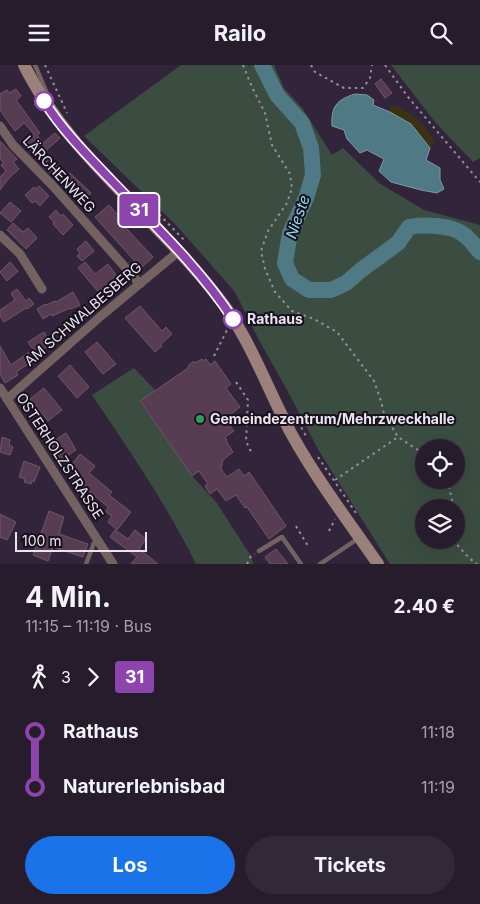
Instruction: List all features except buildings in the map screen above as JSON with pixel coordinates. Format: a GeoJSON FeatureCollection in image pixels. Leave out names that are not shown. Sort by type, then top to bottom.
{"type":"FeatureCollection","features":[{"type":"Feature","properties":{"kind":"street"},"geometry":{"type":"LineString","coordinates":[[24,65],[52,114],[90,158],[179,251],[219,297],[236,323],[292,435],[378,564]]}},
{"type":"Feature","properties":{"kind":"street","name":"LÄRCHENWEG"},"geometry":{"type":"LineString","coordinates":[[0,125],[13,145],[53,186],[140,284]]}},
{"type":"Feature","properties":{"kind":"street"},"geometry":{"type":"LineString","coordinates":[[0,235],[20,254],[42,289]]}},
{"type":"Feature","properties":{"kind":"street","name":"AM SCHWALBESBERG"},"geometry":{"type":"LineString","coordinates":[[7,399],[101,315],[179,251]]}},
{"type":"Feature","properties":{"kind":"street","name":"OSTERHOLZSTRASSE"},"geometry":{"type":"LineString","coordinates":[[0,388],[113,564]]}},
{"type":"Feature","properties":{"kind":"lane"},"geometry":{"type":"LineString","coordinates":[[35,65],[50,101],[52,114]]}},
{"type":"Feature","properties":{"kind":"lane"},"geometry":{"type":"LineString","coordinates":[[259,551],[282,537],[301,564]]}},
{"type":"Feature","properties":{"kind":"lane"},"geometry":{"type":"LineString","coordinates":[[320,564],[360,537]]}},
{"type":"Feature","properties":{"kind":"lane"},"geometry":{"type":"LineString","coordinates":[[86,564],[94,543],[98,541]]}},
{"type":"Feature","properties":{"kind":"path"},"geometry":{"type":"LineString","coordinates":[[243,65],[265,113],[272,145],[290,174],[292,188],[287,203],[268,231],[261,251],[265,269],[275,293],[292,311],[314,319],[337,332],[374,381],[384,414],[398,437],[415,449]]}},
{"type":"Feature","properties":{"kind":"path"},"geometry":{"type":"LineString","coordinates":[[311,65],[315,71],[344,88],[363,88],[370,78],[372,65]]}},
{"type":"Feature","properties":{"kind":"path"},"geometry":{"type":"LineString","coordinates":[[385,65],[408,97],[480,182]]}},
{"type":"Feature","properties":{"kind":"path"},"geometry":{"type":"LineString","coordinates":[[214,356],[226,331],[236,323]]}},
{"type":"Feature","properties":{"kind":"path"},"geometry":{"type":"LineString","coordinates":[[236,382],[248,400],[246,441],[252,454]]}},
{"type":"Feature","properties":{"kind":"path"},"geometry":{"type":"LineString","coordinates":[[335,481],[398,437]]}},
{"type":"Feature","properties":{"kind":"path"},"geometry":{"type":"LineString","coordinates":[[296,527],[308,546]]}},
{"type":"Feature","properties":{"kind":"path"},"geometry":{"type":"LineString","coordinates":[[461,549],[477,564]]}},
{"type":"Feature","properties":{"kind":"path"},"geometry":{"type":"LineString","coordinates":[[247,564],[251,556],[259,551]]}},
{"type":"Feature","properties":{"kind":"shaded area"},"geometry":{"type":"Polygon","coordinates":[[[181,65],[248,65],[251,70],[249,65],[274,65],[284,88],[303,109],[332,155],[343,148],[379,183],[424,210],[480,225],[480,564],[390,564],[319,451],[235,292],[176,225],[84,136],[181,65]]]}},
{"type":"Feature","properties":{"kind":"shaded area"},"geometry":{"type":"Polygon","coordinates":[[[391,65],[480,65],[480,158],[473,162],[435,122],[391,65]]]}},
{"type":"Feature","properties":{"kind":"shaded area"},"geometry":{"type":"Polygon","coordinates":[[[355,94],[367,95],[374,100],[373,105],[411,124],[430,148],[426,160],[440,168],[440,180],[444,189],[437,193],[391,182],[379,171],[384,159],[367,150],[360,153],[347,139],[344,130],[332,126],[332,114],[336,105],[343,99],[355,94]]]}},
{"type":"Feature","properties":{"kind":"shaded area"},"geometry":{"type":"Polygon","coordinates":[[[134,368],[156,391],[140,402],[192,476],[216,502],[251,556],[253,564],[196,564],[160,499],[92,395],[134,368]]]}},
{"type":"Feature","properties":{"kind":"sand"},"geometry":{"type":"Polygon","coordinates":[[[391,105],[404,110],[417,119],[428,131],[435,143],[430,148],[411,124],[390,112],[391,105]]]}},
{"type":"Feature","properties":{"kind":"waterway","name":"Nieste"},"geometry":{"type":"LineString","coordinates":[[262,65],[277,95],[302,123],[311,148],[313,175],[306,198],[290,233],[285,263],[292,279],[309,290],[331,290],[346,283],[398,243],[409,227],[415,226],[437,226],[458,231],[468,238],[480,252]]}},
{"type":"Feature","properties":{"kind":"bus line","name":"31"},"geometry":{"type":"LineString","coordinates":[[44,101],[52,114],[90,158],[196,269],[219,297],[233,319]]}},
{"type":"Feature","properties":{"kind":"place","name":"Rathaus"},"geometry":{"type":"Point","coordinates":[233,319]}},
{"type":"Feature","properties":{"kind":"place","name":"Gemeindezentrum/Mehrzweckhalle"},"geometry":{"type":"Point","coordinates":[200,419]}}]}
